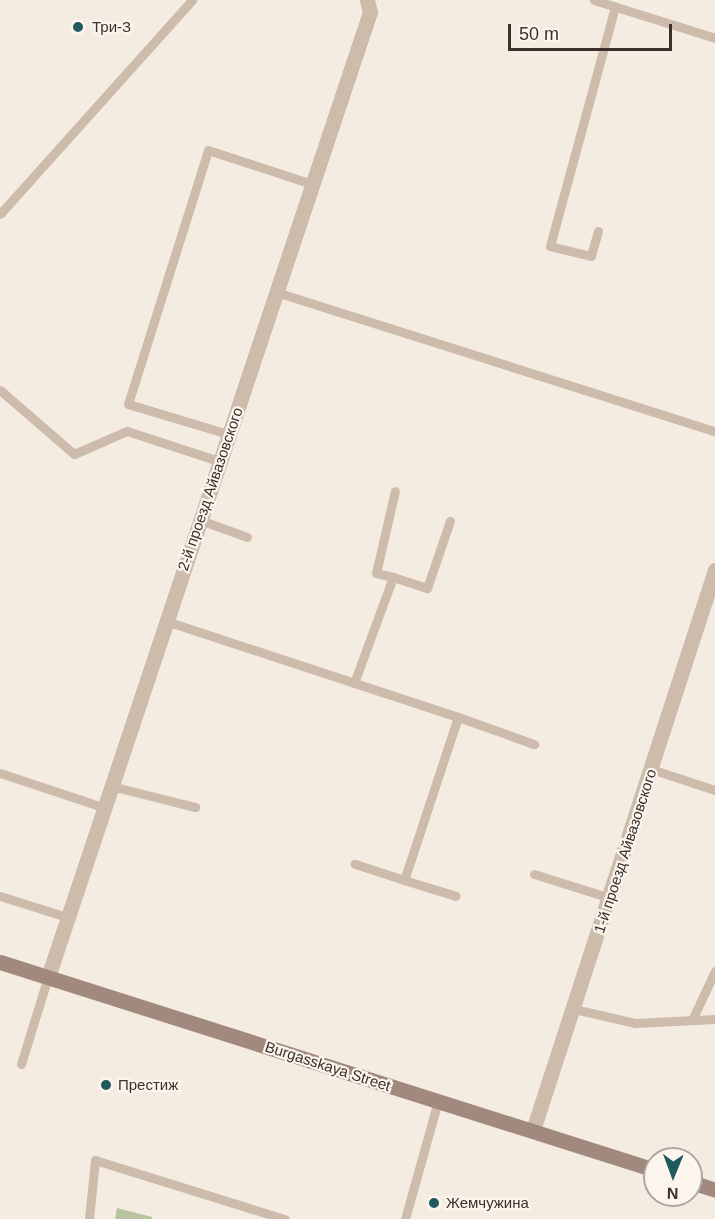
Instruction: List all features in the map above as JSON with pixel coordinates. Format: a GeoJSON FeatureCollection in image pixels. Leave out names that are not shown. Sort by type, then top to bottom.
{"type":"FeatureCollection","features":[{"type":"Feature","properties":{"kind":"street","name":"2-й проезд Айвазовского"},"geometry":{"type":"LineString","coordinates":[[48,977],[370,12],[367,0]]}},
{"type":"Feature","properties":{"kind":"street","name":"1-й проезд Айвазовского"},"geometry":{"type":"LineString","coordinates":[[533,1130],[715,570]]}},
{"type":"Feature","properties":{"kind":"street","name":"Burgasskaya Street"},"geometry":{"type":"LineString","coordinates":[[0,963],[643,1166]]}},
{"type":"Feature","properties":{"kind":"lane"},"geometry":{"type":"LineString","coordinates":[[0,214],[192,0]]}},
{"type":"Feature","properties":{"kind":"lane"},"geometry":{"type":"LineString","coordinates":[[594,0],[715,38]]}},
{"type":"Feature","properties":{"kind":"lane"},"geometry":{"type":"LineString","coordinates":[[598,231],[591,256],[550,246],[615,7]]}},
{"type":"Feature","properties":{"kind":"lane"},"geometry":{"type":"LineString","coordinates":[[228,434],[129,404],[208,150],[312,184]]}},
{"type":"Feature","properties":{"kind":"lane"},"geometry":{"type":"LineString","coordinates":[[276,292],[715,431]]}},
{"type":"Feature","properties":{"kind":"lane"},"geometry":{"type":"LineString","coordinates":[[0,390],[74,454],[127,430],[219,461]]}},
{"type":"Feature","properties":{"kind":"lane"},"geometry":{"type":"LineString","coordinates":[[395,490],[376,573],[427,588],[450,521]]}},
{"type":"Feature","properties":{"kind":"lane"},"geometry":{"type":"LineString","coordinates":[[200,520],[247,537]]}},
{"type":"Feature","properties":{"kind":"lane"},"geometry":{"type":"LineString","coordinates":[[354,683],[393,577]]}},
{"type":"Feature","properties":{"kind":"lane"},"geometry":{"type":"LineString","coordinates":[[166,621],[534,744]]}},
{"type":"Feature","properties":{"kind":"lane"},"geometry":{"type":"LineString","coordinates":[[404,880],[458,717]]}},
{"type":"Feature","properties":{"kind":"lane"},"geometry":{"type":"LineString","coordinates":[[651,769],[715,790]]}},
{"type":"Feature","properties":{"kind":"lane"},"geometry":{"type":"LineString","coordinates":[[0,773],[106,808]]}},
{"type":"Feature","properties":{"kind":"lane"},"geometry":{"type":"LineString","coordinates":[[111,786],[195,807]]}},
{"type":"Feature","properties":{"kind":"lane"},"geometry":{"type":"LineString","coordinates":[[355,864],[456,896]]}},
{"type":"Feature","properties":{"kind":"lane"},"geometry":{"type":"LineString","coordinates":[[534,874],[610,898]]}},
{"type":"Feature","properties":{"kind":"lane"},"geometry":{"type":"LineString","coordinates":[[0,896],[67,917]]}},
{"type":"Feature","properties":{"kind":"lane"},"geometry":{"type":"LineString","coordinates":[[692,1020],[715,972]]}},
{"type":"Feature","properties":{"kind":"lane"},"geometry":{"type":"LineString","coordinates":[[21,1064],[48,977]]}},
{"type":"Feature","properties":{"kind":"lane"},"geometry":{"type":"LineString","coordinates":[[574,1009],[635,1023],[715,1019]]}},
{"type":"Feature","properties":{"kind":"lane"},"geometry":{"type":"LineString","coordinates":[[405,1219],[438,1101]]}},
{"type":"Feature","properties":{"kind":"lane"},"geometry":{"type":"LineString","coordinates":[[89,1219],[95,1160],[285,1219]]}},
{"type":"Feature","properties":{"kind":"green space"},"geometry":{"type":"Polygon","coordinates":[[[117,1208],[152,1217],[152,1219],[115,1219],[117,1208]]]}},
{"type":"Feature","properties":{"kind":"place","name":"Три-З"},"geometry":{"type":"Point","coordinates":[78,27]}},
{"type":"Feature","properties":{"kind":"place","name":"Престиж"},"geometry":{"type":"Point","coordinates":[106,1085]}},
{"type":"Feature","properties":{"kind":"place","name":"Жемчужина"},"geometry":{"type":"Point","coordinates":[434,1203]}}]}
